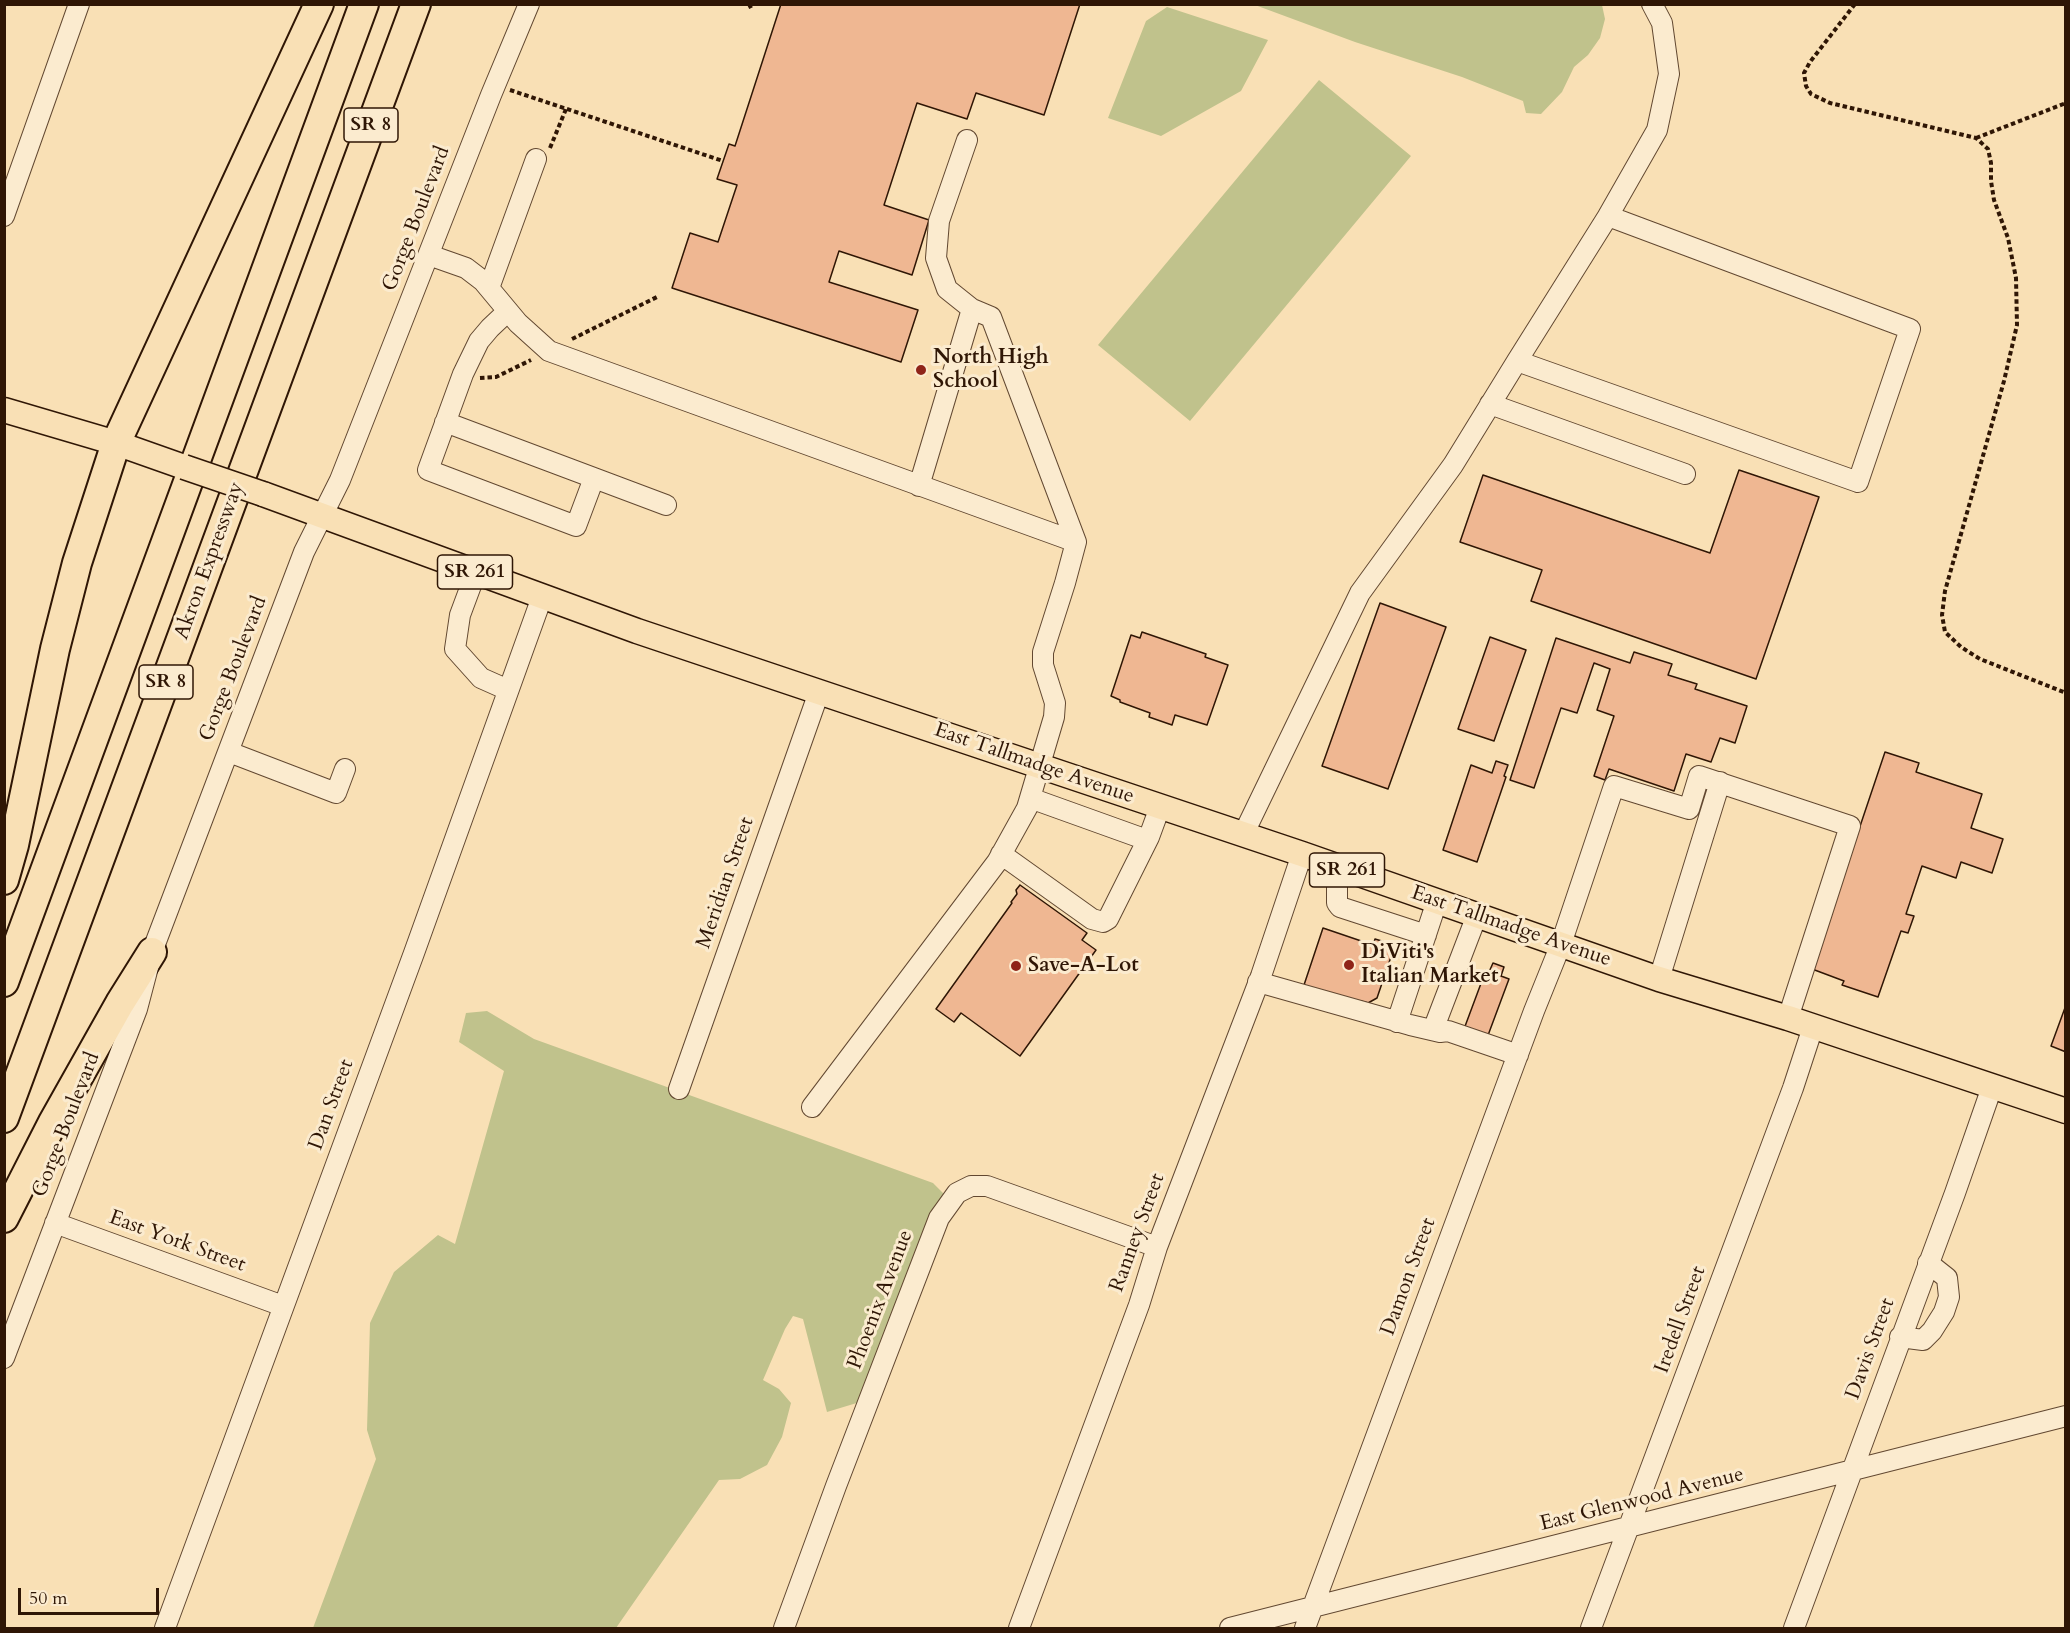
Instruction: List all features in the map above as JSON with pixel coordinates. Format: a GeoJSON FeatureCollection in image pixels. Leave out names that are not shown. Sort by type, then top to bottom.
{"type":"FeatureCollection","features":[{"type":"Feature","properties":{"kind":"highway"},"geometry":{"type":"LineString","coordinates":[[4,880],[14,845],[76,564],[116,443],[319,4]]}},
{"type":"Feature","properties":{"kind":"highway","name":"SR 8"},"geometry":{"type":"LineString","coordinates":[[4,982],[364,4]]}},
{"type":"Feature","properties":{"kind":"highway","name":"Akron Expressway"},"geometry":{"type":"LineString","coordinates":[[4,1118],[416,4]]}},
{"type":"Feature","properties":{"kind":"highway"},"geometry":{"type":"LineString","coordinates":[[4,1218],[53,1122],[120,1003],[152,952]]}},
{"type":"Feature","properties":{"kind":"main road","name":"East Tallmadge Avenue"},"geometry":{"type":"LineString","coordinates":[[4,410],[169,461],[322,514],[542,597],[1302,854],[1659,979],[1788,1018],[2066,1111]]}},
{"type":"Feature","properties":{"kind":"street"},"geometry":{"type":"LineString","coordinates":[[4,216],[79,4]]}},
{"type":"Feature","properties":{"kind":"street","name":"Gorge Boulevard"},"geometry":{"type":"LineString","coordinates":[[4,1358],[137,1009],[152,952],[304,552],[340,480],[529,4]]}},
{"type":"Feature","properties":{"kind":"street"},"geometry":{"type":"LineString","coordinates":[[1243,835],[1360,593],[1453,465],[1608,216],[1657,130],[1669,74],[1662,23],[1652,4]]}},
{"type":"Feature","properties":{"kind":"street"},"geometry":{"type":"LineString","coordinates":[[812,1107],[1001,854],[1027,808],[1054,717],[1054,703],[1043,665],[1042,652],[1065,584],[1076,542],[991,317],[972,309],[947,289],[936,258],[939,222],[967,140]]}},
{"type":"Feature","properties":{"kind":"street"},"geometry":{"type":"LineString","coordinates":[[489,288],[537,159]]}},
{"type":"Feature","properties":{"kind":"street"},"geometry":{"type":"LineString","coordinates":[[1517,361],[1858,482],[1910,329],[1608,216]]}},
{"type":"Feature","properties":{"kind":"street"},"geometry":{"type":"LineString","coordinates":[[429,255],[466,268],[489,288],[508,311],[549,351],[1076,542]]}},
{"type":"Feature","properties":{"kind":"street"},"geometry":{"type":"LineString","coordinates":[[919,486],[972,309]]}},
{"type":"Feature","properties":{"kind":"street"},"geometry":{"type":"LineString","coordinates":[[508,311],[479,341],[463,374],[428,470],[576,526],[594,478]]}},
{"type":"Feature","properties":{"kind":"street"},"geometry":{"type":"LineString","coordinates":[[1490,405],[1685,474]]}},
{"type":"Feature","properties":{"kind":"street"},"geometry":{"type":"LineString","coordinates":[[445,422],[666,505]]}},
{"type":"Feature","properties":{"kind":"street"},"geometry":{"type":"LineString","coordinates":[[476,572],[460,615],[455,649],[481,678],[507,690]]}},
{"type":"Feature","properties":{"kind":"street","name":"Dan Street"},"geometry":{"type":"LineString","coordinates":[[165,1629],[542,597]]}},
{"type":"Feature","properties":{"kind":"street","name":"Meridian Street"},"geometry":{"type":"LineString","coordinates":[[679,1089],[819,692]]}},
{"type":"Feature","properties":{"kind":"street"},"geometry":{"type":"LineString","coordinates":[[229,752],[336,793],[345,769]]}},
{"type":"Feature","properties":{"kind":"street","name":"Damon Street"},"geometry":{"type":"LineString","coordinates":[[1305,1629],[1561,944],[1614,786],[1689,809],[1699,776],[1720,782]]}},
{"type":"Feature","properties":{"kind":"street"},"geometry":{"type":"LineString","coordinates":[[1659,979],[1720,782],[1850,826],[1788,1018]]}},
{"type":"Feature","properties":{"kind":"street"},"geometry":{"type":"LineString","coordinates":[[1030,798],[1148,840]]}},
{"type":"Feature","properties":{"kind":"street"},"geometry":{"type":"LineString","coordinates":[[1001,854],[1092,919],[1103,922],[1107,919],[1148,840],[1160,807]]}},
{"type":"Feature","properties":{"kind":"street","name":"Ranney Street"},"geometry":{"type":"LineString","coordinates":[[1019,1629],[1139,1305],[1157,1247],[1258,982],[1302,854]]}},
{"type":"Feature","properties":{"kind":"street"},"geometry":{"type":"LineString","coordinates":[[1337,866],[1337,903],[1340,908],[1426,935]]}},
{"type":"Feature","properties":{"kind":"street"},"geometry":{"type":"LineString","coordinates":[[1397,1022],[1437,901]]}},
{"type":"Feature","properties":{"kind":"street"},"geometry":{"type":"LineString","coordinates":[[1441,1031],[1477,915]]}},
{"type":"Feature","properties":{"kind":"street"},"geometry":{"type":"LineString","coordinates":[[1258,982],[1397,1022],[1441,1031],[1518,1055]]}},
{"type":"Feature","properties":{"kind":"street","name":"Iredell Street"},"geometry":{"type":"LineString","coordinates":[[1591,1629],[1793,1088],[1813,1027]]}},
{"type":"Feature","properties":{"kind":"street","name":"Davis Street"},"geometry":{"type":"LineString","coordinates":[[1794,1629],[1992,1087]]}},
{"type":"Feature","properties":{"kind":"street","name":"Phoenix Avenue"},"geometry":{"type":"LineString","coordinates":[[784,1629],[939,1218],[957,1193],[971,1186],[987,1186],[1157,1247]]}},
{"type":"Feature","properties":{"kind":"street","name":"East York Street"},"geometry":{"type":"LineString","coordinates":[[55,1223],[283,1306]]}},
{"type":"Feature","properties":{"kind":"street"},"geometry":{"type":"LineString","coordinates":[[1900,1337],[1923,1340],[1944,1312],[1949,1297],[1947,1278],[1928,1263]]}},
{"type":"Feature","properties":{"kind":"street","name":"East Glenwood Avenue"},"geometry":{"type":"LineString","coordinates":[[1230,1629],[2066,1416]]}},
{"type":"Feature","properties":{"kind":"path"},"geometry":{"type":"LineString","coordinates":[[749,4],[752,10]]}},
{"type":"Feature","properties":{"kind":"path"},"geometry":{"type":"LineString","coordinates":[[1855,4],[1810,62],[1804,73],[1806,86],[1811,94],[1830,103],[1976,138],[1988,148],[1994,200],[2014,261],[2018,304],[2017,325],[2004,381],[1945,591],[1942,615],[1945,632],[1961,647],[1980,659],[2066,693]]}},
{"type":"Feature","properties":{"kind":"path"},"geometry":{"type":"LineString","coordinates":[[528,96],[723,161]]}},
{"type":"Feature","properties":{"kind":"path"},"geometry":{"type":"LineString","coordinates":[[1976,138],[2066,103]]}},
{"type":"Feature","properties":{"kind":"path"},"geometry":{"type":"LineString","coordinates":[[537,159],[548,154],[566,109]]}},
{"type":"Feature","properties":{"kind":"green space"},"geometry":{"type":"Polygon","coordinates":[[[1255,5],[1602,5],[1605,19],[1600,38],[1588,55],[1574,67],[1562,92],[1541,114],[1526,113],[1523,101],[1462,77],[1355,42],[1255,5]]]}},
{"type":"Feature","properties":{"kind":"green space"},"geometry":{"type":"Polygon","coordinates":[[[1167,7],[1268,40],[1241,91],[1161,136],[1108,118],[1146,21],[1167,7]]]}},
{"type":"Feature","properties":{"kind":"green space"},"geometry":{"type":"Polygon","coordinates":[[[1319,80],[1411,156],[1190,421],[1098,345],[1319,80]]]}},
{"type":"Feature","properties":{"kind":"green space"},"geometry":{"type":"Polygon","coordinates":[[[487,1011],[534,1039],[933,1183],[947,1197],[860,1402],[827,1412],[803,1319],[793,1316],[763,1380],[779,1389],[791,1403],[782,1437],[767,1465],[740,1479],[719,1480],[616,1628],[313,1628],[376,1459],[367,1430],[370,1323],[394,1272],[438,1235],[455,1244],[504,1071],[459,1042],[466,1013],[487,1011]]]}},
{"type":"Feature","properties":{"kind":"building","name":"North High School"},"geometry":{"type":"Polygon","coordinates":[[[781,4],[1080,4],[1044,115],[976,93],[967,119],[917,103],[884,205],[929,220],[912,275],[839,251],[829,282],[918,310],[901,362],[672,288],[690,233],[718,242],[737,185],[717,179],[729,144],[735,146],[781,4]]]}},
{"type":"Feature","properties":{"kind":"building"},"geometry":{"type":"Polygon","coordinates":[[[1739,470],[1819,497],[1756,679],[1531,601],[1542,570],[1460,542],[1483,475],[1710,553],[1739,470]]]}},
{"type":"Feature","properties":{"kind":"building"},"geometry":{"type":"Polygon","coordinates":[[[1380,603],[1446,627],[1388,789],[1322,766],[1380,603]]]}},
{"type":"Feature","properties":{"kind":"building"},"geometry":{"type":"Polygon","coordinates":[[[1142,632],[1206,654],[1205,657],[1228,665],[1207,725],[1175,715],[1172,725],[1149,717],[1150,713],[1120,702],[1111,696],[1131,635],[1140,638],[1142,632]]]}},
{"type":"Feature","properties":{"kind":"building"},"geometry":{"type":"Polygon","coordinates":[[[1490,637],[1526,650],[1494,741],[1458,729],[1490,637]]]}},
{"type":"Feature","properties":{"kind":"building"},"geometry":{"type":"Polygon","coordinates":[[[1556,638],[1630,663],[1634,652],[1672,664],[1668,675],[1697,684],[1695,689],[1747,706],[1735,743],[1720,738],[1711,762],[1686,754],[1674,791],[1609,769],[1605,780],[1594,776],[1614,716],[1597,710],[1610,669],[1594,663],[1577,713],[1561,708],[1534,788],[1510,780],[1556,638]]]}},
{"type":"Feature","properties":{"kind":"building"},"geometry":{"type":"Polygon","coordinates":[[[1885,752],[1919,763],[1916,772],[1982,794],[1971,828],[2003,839],[1992,873],[1961,862],[1956,878],[1922,866],[1906,914],[1914,916],[1908,933],[1901,931],[1878,997],[1842,985],[1844,981],[1812,969],[1885,752]]]}},
{"type":"Feature","properties":{"kind":"building"},"geometry":{"type":"Polygon","coordinates":[[[1496,761],[1508,765],[1504,776],[1506,777],[1477,862],[1443,850],[1471,765],[1492,773],[1496,761]]]}},
{"type":"Feature","properties":{"kind":"building"},"geometry":{"type":"Polygon","coordinates":[[[1020,885],[1087,933],[1082,940],[1096,950],[1020,1056],[961,1013],[954,1022],[936,1009],[1012,903],[1020,885]]]}},
{"type":"Feature","properties":{"kind":"building","name":"DiViti's Italian Market"},"geometry":{"type":"Polygon","coordinates":[[[1323,928],[1373,945],[1375,939],[1395,945],[1377,998],[1368,1003],[1361,1001],[1360,1004],[1304,985],[1323,928]]]}},
{"type":"Feature","properties":{"kind":"building"},"geometry":{"type":"Polygon","coordinates":[[[1493,963],[1504,967],[1501,976],[1509,979],[1487,1038],[1464,1029],[1486,970],[1489,972],[1493,963]]]}},
{"type":"Feature","properties":{"kind":"building"},"geometry":{"type":"Polygon","coordinates":[[[2066,1005],[2066,1052],[2051,1046],[2066,1005]]]}},
{"type":"Feature","properties":{"kind":"place","name":"North High School"},"geometry":{"type":"Point","coordinates":[921,370]}},
{"type":"Feature","properties":{"kind":"place","name":"DiViti's Italian Market"},"geometry":{"type":"Point","coordinates":[1349,965]}},
{"type":"Feature","properties":{"kind":"place","name":"Save-A-Lot"},"geometry":{"type":"Point","coordinates":[1016,966]}}]}
